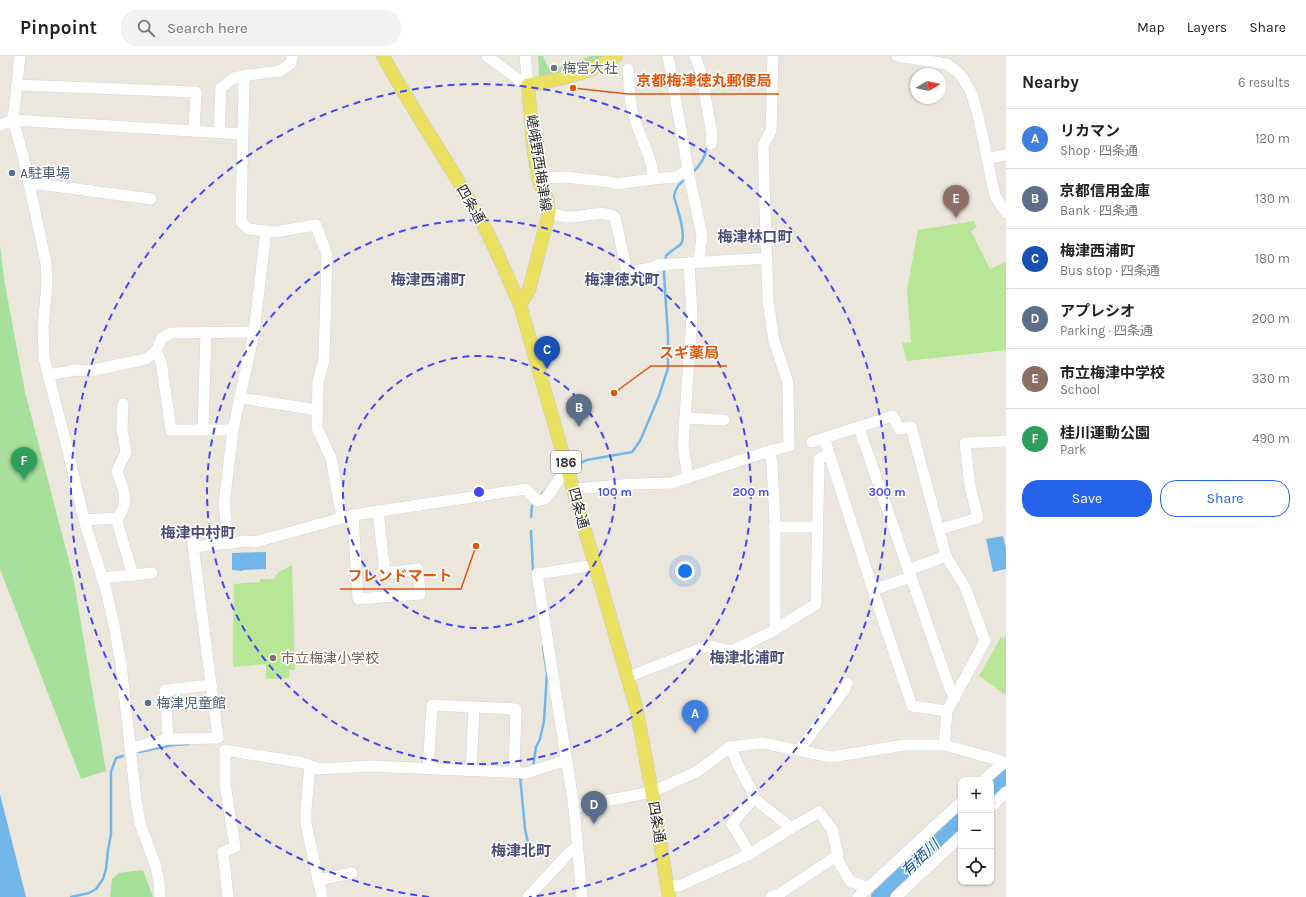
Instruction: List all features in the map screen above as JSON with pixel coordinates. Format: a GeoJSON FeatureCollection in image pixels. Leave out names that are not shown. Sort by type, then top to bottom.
{"type":"FeatureCollection","features":[{"type":"Feature","properties":{"kind":"main road","name":"四条通"},"geometry":{"type":"LineString","coordinates":[[383,56],[396,81],[478,214],[494,245],[520,305],[636,707],[652,792],[668,892]]}},
{"type":"Feature","properties":{"kind":"main road"},"geometry":{"type":"LineString","coordinates":[[528,85],[599,67],[616,56]]}},
{"type":"Feature","properties":{"kind":"main road","name":"嵯峨野西梅津線"},"geometry":{"type":"LineString","coordinates":[[520,305],[529,290],[549,213],[547,199],[538,178],[533,145],[528,85]]}},
{"type":"Feature","properties":{"kind":"street"},"geometry":{"type":"LineString","coordinates":[[20,56],[13,120],[46,263],[47,284],[43,327],[44,358],[84,520],[102,578],[114,625],[121,664],[136,800],[140,822],[156,867],[160,897]]}},
{"type":"Feature","properties":{"kind":"street"},"geometry":{"type":"LineString","coordinates":[[219,132],[221,88],[234,78],[280,71],[291,63],[292,56]]}},
{"type":"Feature","properties":{"kind":"street"},"geometry":{"type":"LineString","coordinates":[[487,56],[523,83],[528,85],[525,56]]}},
{"type":"Feature","properties":{"kind":"street"},"geometry":{"type":"LineString","coordinates":[[668,56],[688,170],[702,236],[694,262],[686,418],[683,445],[688,478]]}},
{"type":"Feature","properties":{"kind":"street"},"geometry":{"type":"LineString","coordinates":[[696,56],[701,73],[704,98],[712,134],[711,144]]}},
{"type":"Feature","properties":{"kind":"street"},"geometry":{"type":"LineString","coordinates":[[574,489],[634,484],[671,483],[769,451],[789,446],[788,384],[774,341],[768,301],[763,145],[771,131],[773,56]]}},
{"type":"Feature","properties":{"kind":"street"},"geometry":{"type":"LineString","coordinates":[[897,56],[947,64],[960,74],[971,92],[978,115],[995,196],[1004,207]]}},
{"type":"Feature","properties":{"kind":"street"},"geometry":{"type":"LineString","coordinates":[[628,69],[632,110],[646,149],[653,174],[652,179]]}},
{"type":"Feature","properties":{"kind":"street"},"geometry":{"type":"LineString","coordinates":[[248,75],[244,80],[241,222],[248,229],[275,232],[316,225],[326,256],[324,360],[318,382],[317,428],[331,458],[347,516],[358,599],[420,594],[418,569],[385,573],[378,511]]}},
{"type":"Feature","properties":{"kind":"street"},"geometry":{"type":"LineString","coordinates":[[17,85],[196,92],[194,131]]}},
{"type":"Feature","properties":{"kind":"street"},"geometry":{"type":"LineString","coordinates":[[0,124],[13,120],[242,134]]}},
{"type":"Feature","properties":{"kind":"street"},"geometry":{"type":"LineString","coordinates":[[987,159],[1006,155]]}},
{"type":"Feature","properties":{"kind":"street"},"geometry":{"type":"LineString","coordinates":[[538,178],[566,177],[617,184],[676,177],[688,170]]}},
{"type":"Feature","properties":{"kind":"street"},"geometry":{"type":"LineString","coordinates":[[29,184],[39,184],[151,199]]}},
{"type":"Feature","properties":{"kind":"street"},"geometry":{"type":"LineString","coordinates":[[549,213],[572,217],[588,214],[608,213],[615,217],[627,272],[652,268],[657,264],[767,258]]}},
{"type":"Feature","properties":{"kind":"street"},"geometry":{"type":"LineString","coordinates":[[229,544],[224,504],[232,430],[254,332],[266,231]]}},
{"type":"Feature","properties":{"kind":"street"},"geometry":{"type":"LineString","coordinates":[[48,375],[76,370],[90,371],[146,359],[156,351],[162,338],[172,333],[254,332]]}},
{"type":"Feature","properties":{"kind":"street"},"geometry":{"type":"LineString","coordinates":[[203,430],[206,333]]}},
{"type":"Feature","properties":{"kind":"street"},"geometry":{"type":"LineString","coordinates":[[156,351],[161,361],[171,430],[232,430]]}},
{"type":"Feature","properties":{"kind":"street"},"geometry":{"type":"LineString","coordinates":[[240,398],[318,410]]}},
{"type":"Feature","properties":{"kind":"street"},"geometry":{"type":"LineString","coordinates":[[84,520],[118,518],[124,508],[126,496],[117,471],[126,452],[122,430],[123,404]]}},
{"type":"Feature","properties":{"kind":"street"},"geometry":{"type":"LineString","coordinates":[[812,442],[893,416],[899,429],[911,427],[940,529],[946,556],[965,587],[986,641],[948,710],[944,745]]}},
{"type":"Feature","properties":{"kind":"street"},"geometry":{"type":"LineString","coordinates":[[686,418],[724,420]]}},
{"type":"Feature","properties":{"kind":"street"},"geometry":{"type":"LineString","coordinates":[[859,428],[950,689],[955,697]]}},
{"type":"Feature","properties":{"kind":"street"},"geometry":{"type":"LineString","coordinates":[[824,438],[912,706],[948,710]]}},
{"type":"Feature","properties":{"kind":"street"},"geometry":{"type":"LineString","coordinates":[[940,529],[978,518],[970,486],[965,443],[1006,441]]}},
{"type":"Feature","properties":{"kind":"street"},"geometry":{"type":"LineString","coordinates":[[769,451],[772,462],[775,630]]}},
{"type":"Feature","properties":{"kind":"street"},"geometry":{"type":"LineString","coordinates":[[628,677],[707,646],[731,650],[775,630],[816,604],[819,459],[829,454]]}},
{"type":"Feature","properties":{"kind":"street"},"geometry":{"type":"LineString","coordinates":[[130,748],[168,739],[218,738],[193,542],[229,544],[247,541],[254,542],[347,516],[526,490],[538,501],[544,499],[562,476],[569,472]]}},
{"type":"Feature","properties":{"kind":"street"},"geometry":{"type":"LineString","coordinates":[[116,518],[133,575]]}},
{"type":"Feature","properties":{"kind":"street"},"geometry":{"type":"LineString","coordinates":[[774,527],[818,526]]}},
{"type":"Feature","properties":{"kind":"street"},"geometry":{"type":"LineString","coordinates":[[873,590],[946,556]]}},
{"type":"Feature","properties":{"kind":"street"},"geometry":{"type":"LineString","coordinates":[[582,897],[574,807],[537,574],[594,565]]}},
{"type":"Feature","properties":{"kind":"street"},"geometry":{"type":"LineString","coordinates":[[102,578],[152,573]]}},
{"type":"Feature","properties":{"kind":"street"},"geometry":{"type":"LineString","coordinates":[[799,750],[845,689],[847,683]]}},
{"type":"Feature","properties":{"kind":"street"},"geometry":{"type":"LineString","coordinates":[[168,739],[165,690],[211,685]]}},
{"type":"Feature","properties":{"kind":"street"},"geometry":{"type":"LineString","coordinates":[[428,768],[432,705],[516,709],[514,773]]}},
{"type":"Feature","properties":{"kind":"street"},"geometry":{"type":"LineString","coordinates":[[471,771],[474,708]]}},
{"type":"Feature","properties":{"kind":"street"},"geometry":{"type":"LineString","coordinates":[[574,807],[652,792],[698,771],[730,747],[762,744],[831,757],[882,747],[904,745],[944,745],[1005,763]]}},
{"type":"Feature","properties":{"kind":"street"},"geometry":{"type":"LineString","coordinates":[[730,747],[753,793],[754,798],[791,828]]}},
{"type":"Feature","properties":{"kind":"street"},"geometry":{"type":"LineString","coordinates":[[228,897],[223,852],[235,847],[225,784],[225,750],[304,763],[319,769],[370,766],[526,773],[567,760]]}},
{"type":"Feature","properties":{"kind":"street"},"geometry":{"type":"LineString","coordinates":[[988,777],[1005,763]]}},
{"type":"Feature","properties":{"kind":"street"},"geometry":{"type":"LineString","coordinates":[[310,766],[306,824],[322,897]]}},
{"type":"Feature","properties":{"kind":"street"},"geometry":{"type":"LineString","coordinates":[[994,804],[1006,792]]}},
{"type":"Feature","properties":{"kind":"street"},"geometry":{"type":"LineString","coordinates":[[750,854],[732,824],[754,798]]}},
{"type":"Feature","properties":{"kind":"street"},"geometry":{"type":"LineString","coordinates":[[858,897],[958,805]]}},
{"type":"Feature","properties":{"kind":"street"},"geometry":{"type":"LineString","coordinates":[[668,892],[750,854],[819,812],[832,829],[838,855],[836,858],[771,897]]}},
{"type":"Feature","properties":{"kind":"street"},"geometry":{"type":"LineString","coordinates":[[896,897],[908,890],[958,839]]}},
{"type":"Feature","properties":{"kind":"street"},"geometry":{"type":"LineString","coordinates":[[528,897],[577,846]]}},
{"type":"Feature","properties":{"kind":"street"},"geometry":{"type":"LineString","coordinates":[[836,858],[850,881],[868,888]]}},
{"type":"Feature","properties":{"kind":"street"},"geometry":{"type":"LineString","coordinates":[[318,880],[352,873]]}},
{"type":"Feature","properties":{"kind":"green space"},"geometry":{"type":"Polygon","coordinates":[[[538,56],[543,56],[548,67],[560,67],[591,56],[607,56],[568,71],[539,77],[538,56]]]}},
{"type":"Feature","properties":{"kind":"green space"},"geometry":{"type":"Polygon","coordinates":[[[974,221],[977,227],[971,231],[990,269],[1006,262],[1006,350],[907,361],[902,343],[911,342],[907,290],[918,230],[974,221]]]}},
{"type":"Feature","properties":{"kind":"green space"},"geometry":{"type":"Polygon","coordinates":[[[0,245],[4,279],[25,392],[73,576],[106,771],[81,779],[0,569],[0,245]]]}},
{"type":"Feature","properties":{"kind":"green space"},"geometry":{"type":"Polygon","coordinates":[[[292,565],[295,670],[289,670],[289,678],[266,679],[266,664],[233,667],[234,584],[260,582],[260,579],[273,579],[279,572],[292,565]]]}},
{"type":"Feature","properties":{"kind":"green space"},"geometry":{"type":"Polygon","coordinates":[[[1006,635],[1006,695],[979,676],[1001,637],[1004,639],[1006,635]]]}},
{"type":"Feature","properties":{"kind":"green space"},"geometry":{"type":"Polygon","coordinates":[[[143,870],[153,897],[110,897],[112,879],[119,873],[143,870]]]}},
{"type":"Feature","properties":{"kind":"water"},"geometry":{"type":"Polygon","coordinates":[[[1003,536],[1006,549],[1006,569],[993,572],[986,539],[1003,536]]]}},
{"type":"Feature","properties":{"kind":"water"},"geometry":{"type":"Polygon","coordinates":[[[266,552],[266,569],[242,571],[232,570],[232,553],[266,552]]]}},
{"type":"Feature","properties":{"kind":"water"},"geometry":{"type":"Polygon","coordinates":[[[0,794],[26,897],[0,897],[0,794]]]}},
{"type":"Feature","properties":{"kind":"waterway"},"geometry":{"type":"LineString","coordinates":[[692,173],[702,162],[707,147]]}},
{"type":"Feature","properties":{"kind":"waterway"},"geometry":{"type":"LineString","coordinates":[[665,261],[666,256],[681,244],[683,240],[681,221],[674,197],[678,186],[686,178]]}},
{"type":"Feature","properties":{"kind":"waterway"},"geometry":{"type":"LineString","coordinates":[[571,467],[587,460],[632,452],[640,441],[659,396],[668,368],[668,335],[664,268]]}},
{"type":"Feature","properties":{"kind":"waterway"},"geometry":{"type":"LineString","coordinates":[[540,496],[547,488]]}},
{"type":"Feature","properties":{"kind":"waterway"},"geometry":{"type":"LineString","coordinates":[[531,517],[532,506],[534,503]]}},
{"type":"Feature","properties":{"kind":"waterway"},"geometry":{"type":"LineString","coordinates":[[531,531],[533,570]]}},
{"type":"Feature","properties":{"kind":"waterway"},"geometry":{"type":"LineString","coordinates":[[533,767],[536,747],[540,739],[544,721],[547,673],[543,647]]}},
{"type":"Feature","properties":{"kind":"waterway"},"geometry":{"type":"LineString","coordinates":[[139,752],[173,745],[189,744]]}},
{"type":"Feature","properties":{"kind":"waterway"},"geometry":{"type":"LineString","coordinates":[[71,897],[89,893],[96,889],[103,879],[106,869],[111,834],[111,772],[116,758],[123,756]]}},
{"type":"Feature","properties":{"kind":"waterway"},"geometry":{"type":"LineString","coordinates":[[520,775],[525,829],[528,843],[526,857]]}},
{"type":"Feature","properties":{"kind":"waterway","name":"有栖川"},"geometry":{"type":"LineString","coordinates":[[994,788],[1006,777]]}},
{"type":"Feature","properties":{"kind":"waterway","name":"有栖川"},"geometry":{"type":"LineString","coordinates":[[879,897],[958,823]]}},
{"type":"Feature","properties":{"kind":"place","name":"梅宮大社"},"geometry":{"type":"Point","coordinates":[554,68]}},
{"type":"Feature","properties":{"kind":"place","name":"京都梅津徳丸郵便局"},"geometry":{"type":"Point","coordinates":[573,88]}},
{"type":"Feature","properties":{"kind":"place","name":"A駐車場"},"geometry":{"type":"Point","coordinates":[12,173]}},
{"type":"Feature","properties":{"kind":"place","name":"市立梅津中学校"},"geometry":{"type":"Point","coordinates":[956,218]}},
{"type":"Feature","properties":{"kind":"place","name":"梅津西浦町"},"geometry":{"type":"Point","coordinates":[547,369]}},
{"type":"Feature","properties":{"kind":"place","name":"スギ薬局"},"geometry":{"type":"Point","coordinates":[614,393]}},
{"type":"Feature","properties":{"kind":"place","name":"京都信用金庫"},"geometry":{"type":"Point","coordinates":[579,427]}},
{"type":"Feature","properties":{"kind":"place","name":"桂川運動公園"},"geometry":{"type":"Point","coordinates":[24,480]}},
{"type":"Feature","properties":{"kind":"place","name":"フレンドマート"},"geometry":{"type":"Point","coordinates":[476,546]}},
{"type":"Feature","properties":{"kind":"place","name":"市立梅津小学校"},"geometry":{"type":"Point","coordinates":[273,658]}},
{"type":"Feature","properties":{"kind":"place","name":"梅津児童館"},"geometry":{"type":"Point","coordinates":[148,703]}},
{"type":"Feature","properties":{"kind":"place","name":"リカマン"},"geometry":{"type":"Point","coordinates":[695,733]}},
{"type":"Feature","properties":{"kind":"place","name":"アプレシオ"},"geometry":{"type":"Point","coordinates":[594,824]}},
{"type":"Feature","properties":{"kind":"district","name":"梅津林口町"},"geometry":{"type":"Point","coordinates":[755,237]}},
{"type":"Feature","properties":{"kind":"district","name":"梅津西浦町"},"geometry":{"type":"Point","coordinates":[428,280]}},
{"type":"Feature","properties":{"kind":"district","name":"梅津徳丸町"},"geometry":{"type":"Point","coordinates":[622,280]}},
{"type":"Feature","properties":{"kind":"district","name":"梅津中村町"},"geometry":{"type":"Point","coordinates":[198,533]}},
{"type":"Feature","properties":{"kind":"district","name":"梅津北浦町"},"geometry":{"type":"Point","coordinates":[747,658]}},
{"type":"Feature","properties":{"kind":"district","name":"梅津北町"},"geometry":{"type":"Point","coordinates":[521,851]}}]}
